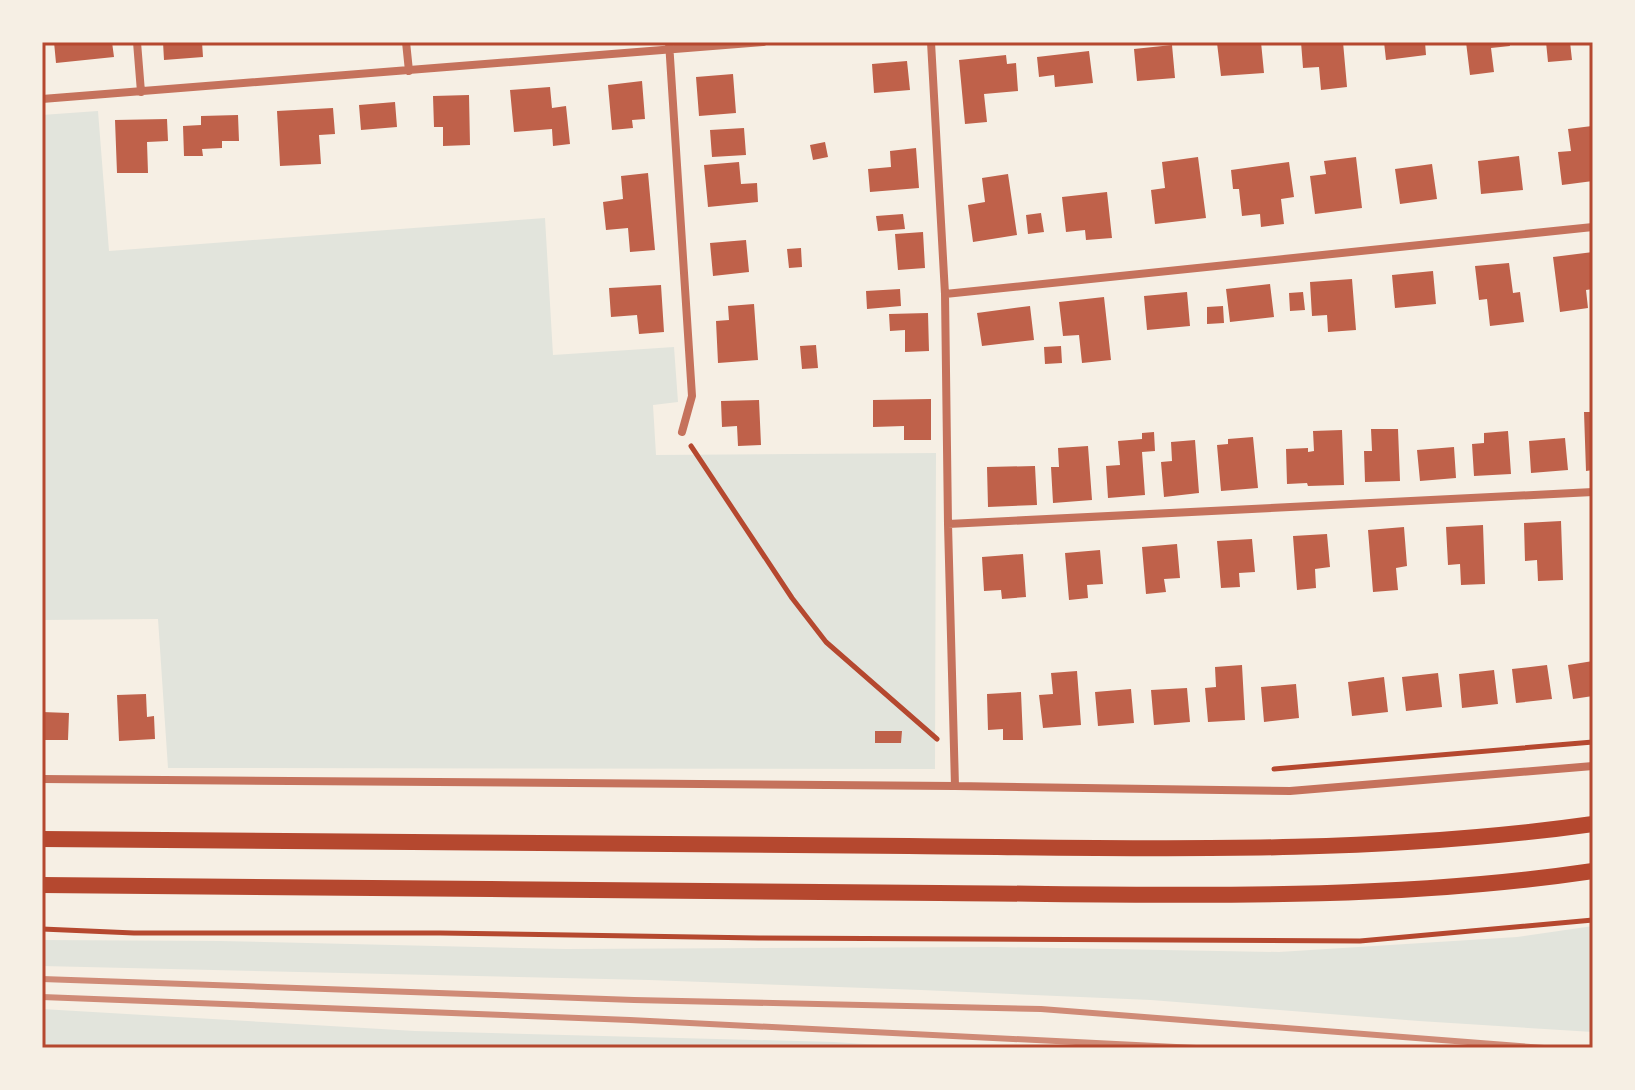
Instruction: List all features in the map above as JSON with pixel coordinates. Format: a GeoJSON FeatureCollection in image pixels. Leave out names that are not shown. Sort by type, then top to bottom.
{"type":"FeatureCollection","features":[{"type":"Feature","properties":{"kind":"main road"},"geometry":{"type":"LineString","coordinates":[[42,839],[1334,847],[1441,841],[1593,824]]}},
{"type":"Feature","properties":{"kind":"main road"},"geometry":{"type":"LineString","coordinates":[[42,885],[1324,894],[1433,888],[1593,871]]}},
{"type":"Feature","properties":{"kind":"street"},"geometry":{"type":"LineString","coordinates":[[137,42],[141,92]]}},
{"type":"Feature","properties":{"kind":"street"},"geometry":{"type":"LineString","coordinates":[[406,42],[409,71]]}},
{"type":"Feature","properties":{"kind":"street"},"geometry":{"type":"LineString","coordinates":[[42,99],[409,71],[670,46],[763,42]]}},
{"type":"Feature","properties":{"kind":"street"},"geometry":{"type":"LineString","coordinates":[[931,42],[945,294],[955,786]]}},
{"type":"Feature","properties":{"kind":"street"},"geometry":{"type":"LineString","coordinates":[[670,46],[692,396],[682,432]]}},
{"type":"Feature","properties":{"kind":"street"},"geometry":{"type":"LineString","coordinates":[[945,294],[1593,227]]}},
{"type":"Feature","properties":{"kind":"street"},"geometry":{"type":"LineString","coordinates":[[948,524],[1593,492]]}},
{"type":"Feature","properties":{"kind":"street"},"geometry":{"type":"LineString","coordinates":[[42,779],[1290,791],[1593,766]]}},
{"type":"Feature","properties":{"kind":"path"},"geometry":{"type":"LineString","coordinates":[[682,432],[792,598],[826,642],[954,753]]}},
{"type":"Feature","properties":{"kind":"path"},"geometry":{"type":"LineString","coordinates":[[1268,770],[1593,742]]}},
{"type":"Feature","properties":{"kind":"path"},"geometry":{"type":"LineString","coordinates":[[42,929],[134,933],[1360,941],[1593,920]]}},
{"type":"Feature","properties":{"kind":"shaded area"},"geometry":{"type":"Polygon","coordinates":[[[98,111],[109,251],[545,218],[553,355],[674,347],[678,402],[653,405],[656,455],[936,453],[935,769],[168,768],[158,619],[42,620],[42,115],[98,111]]]}},
{"type":"Feature","properties":{"kind":"shaded area"},"geometry":{"type":"Polygon","coordinates":[[[1593,926],[1593,1032],[1151,1000],[921,990],[649,980],[42,966],[42,940],[566,949],[996,947],[1279,952],[1517,937],[1593,926]]]}},
{"type":"Feature","properties":{"kind":"shaded area"},"geometry":{"type":"Polygon","coordinates":[[[42,1009],[415,1031],[834,1042],[927,1048],[42,1048],[42,1009]]]}},
{"type":"Feature","properties":{"kind":"building"},"geometry":{"type":"Polygon","coordinates":[[[54,42],[112,42],[114,57],[56,63],[54,42]]]}},
{"type":"Feature","properties":{"kind":"building"},"geometry":{"type":"Polygon","coordinates":[[[163,42],[202,42],[203,57],[164,60],[163,42]]]}},
{"type":"Feature","properties":{"kind":"building"},"geometry":{"type":"Polygon","coordinates":[[[1261,42],[1264,73],[1221,76],[1217,43],[1261,42]]]}},
{"type":"Feature","properties":{"kind":"building"},"geometry":{"type":"Polygon","coordinates":[[[1301,42],[1343,42],[1347,87],[1321,90],[1319,67],[1303,68],[1301,42]]]}},
{"type":"Feature","properties":{"kind":"building"},"geometry":{"type":"Polygon","coordinates":[[[1384,42],[1425,42],[1426,55],[1386,60],[1384,42]]]}},
{"type":"Feature","properties":{"kind":"building"},"geometry":{"type":"Polygon","coordinates":[[[1466,42],[1509,42],[1510,46],[1491,48],[1494,72],[1470,75],[1466,42]]]}},
{"type":"Feature","properties":{"kind":"building"},"geometry":{"type":"Polygon","coordinates":[[[1546,42],[1570,42],[1572,60],[1548,62],[1546,42]]]}},
{"type":"Feature","properties":{"kind":"building"},"geometry":{"type":"Polygon","coordinates":[[[1172,45],[1175,78],[1137,81],[1134,49],[1172,45]]]}},
{"type":"Feature","properties":{"kind":"building"},"geometry":{"type":"Polygon","coordinates":[[[1089,51],[1093,83],[1055,87],[1054,75],[1039,77],[1037,57],[1089,51]]]}},
{"type":"Feature","properties":{"kind":"building"},"geometry":{"type":"Polygon","coordinates":[[[1006,55],[1007,64],[1016,63],[1018,91],[984,94],[987,122],[965,124],[959,60],[1006,55]]]}},
{"type":"Feature","properties":{"kind":"building"},"geometry":{"type":"Polygon","coordinates":[[[907,61],[910,90],[874,93],[872,64],[907,61]]]}},
{"type":"Feature","properties":{"kind":"building"},"geometry":{"type":"Polygon","coordinates":[[[733,74],[736,113],[699,116],[696,77],[733,74]]]}},
{"type":"Feature","properties":{"kind":"building"},"geometry":{"type":"Polygon","coordinates":[[[642,81],[645,119],[632,120],[633,128],[612,130],[608,85],[642,81]]]}},
{"type":"Feature","properties":{"kind":"building"},"geometry":{"type":"Polygon","coordinates":[[[550,87],[552,108],[566,106],[570,144],[553,146],[552,129],[514,132],[510,90],[550,87]]]}},
{"type":"Feature","properties":{"kind":"building"},"geometry":{"type":"Polygon","coordinates":[[[469,95],[470,145],[443,146],[443,127],[434,127],[433,96],[469,95]]]}},
{"type":"Feature","properties":{"kind":"building"},"geometry":{"type":"Polygon","coordinates":[[[395,102],[397,127],[361,130],[359,105],[395,102]]]}},
{"type":"Feature","properties":{"kind":"building"},"geometry":{"type":"Polygon","coordinates":[[[333,108],[335,134],[319,135],[321,164],[280,166],[277,111],[333,108]]]}},
{"type":"Feature","properties":{"kind":"building"},"geometry":{"type":"Polygon","coordinates":[[[238,115],[239,141],[222,141],[222,148],[202,149],[203,156],[184,156],[183,126],[201,125],[201,116],[238,115]]]}},
{"type":"Feature","properties":{"kind":"building"},"geometry":{"type":"Polygon","coordinates":[[[167,119],[168,141],[147,142],[148,173],[117,173],[115,120],[167,119]]]}},
{"type":"Feature","properties":{"kind":"building"},"geometry":{"type":"Polygon","coordinates":[[[1592,126],[1593,181],[1562,185],[1558,152],[1571,151],[1568,129],[1592,126]]]}},
{"type":"Feature","properties":{"kind":"building"},"geometry":{"type":"Polygon","coordinates":[[[744,128],[746,155],[712,157],[710,130],[744,128]]]}},
{"type":"Feature","properties":{"kind":"building"},"geometry":{"type":"Polygon","coordinates":[[[825,142],[828,157],[813,160],[810,145],[825,142]]]}},
{"type":"Feature","properties":{"kind":"building"},"geometry":{"type":"Polygon","coordinates":[[[916,148],[919,188],[870,192],[868,169],[891,167],[890,151],[916,148]]]}},
{"type":"Feature","properties":{"kind":"building"},"geometry":{"type":"Polygon","coordinates":[[[1519,156],[1523,190],[1481,194],[1478,161],[1519,156]]]}},
{"type":"Feature","properties":{"kind":"building"},"geometry":{"type":"Polygon","coordinates":[[[1198,157],[1206,218],[1155,224],[1151,190],[1165,188],[1162,162],[1198,157]]]}},
{"type":"Feature","properties":{"kind":"building"},"geometry":{"type":"Polygon","coordinates":[[[1356,157],[1362,208],[1315,214],[1310,176],[1326,174],[1324,161],[1356,157]]]}},
{"type":"Feature","properties":{"kind":"building"},"geometry":{"type":"Polygon","coordinates":[[[739,162],[741,184],[757,183],[758,202],[708,207],[704,165],[739,162]]]}},
{"type":"Feature","properties":{"kind":"building"},"geometry":{"type":"Polygon","coordinates":[[[1289,162],[1294,197],[1281,199],[1284,224],[1261,227],[1260,214],[1242,216],[1239,189],[1233,189],[1231,170],[1289,162]]]}},
{"type":"Feature","properties":{"kind":"building"},"geometry":{"type":"Polygon","coordinates":[[[1432,164],[1437,199],[1400,204],[1395,169],[1432,164]]]}},
{"type":"Feature","properties":{"kind":"building"},"geometry":{"type":"Polygon","coordinates":[[[648,173],[655,250],[630,252],[628,228],[606,230],[603,202],[623,199],[621,176],[648,173]]]}},
{"type":"Feature","properties":{"kind":"building"},"geometry":{"type":"Polygon","coordinates":[[[1008,174],[1017,235],[973,242],[968,205],[985,202],[982,178],[1008,174]]]}},
{"type":"Feature","properties":{"kind":"building"},"geometry":{"type":"Polygon","coordinates":[[[1107,192],[1112,238],[1086,240],[1085,230],[1066,232],[1062,197],[1107,192]]]}},
{"type":"Feature","properties":{"kind":"building"},"geometry":{"type":"Polygon","coordinates":[[[1041,213],[1044,232],[1028,234],[1026,215],[1041,213]]]}},
{"type":"Feature","properties":{"kind":"building"},"geometry":{"type":"Polygon","coordinates":[[[903,214],[905,229],[878,231],[876,216],[903,214]]]}},
{"type":"Feature","properties":{"kind":"building"},"geometry":{"type":"Polygon","coordinates":[[[923,232],[925,268],[898,270],[895,234],[923,232]]]}},
{"type":"Feature","properties":{"kind":"building"},"geometry":{"type":"Polygon","coordinates":[[[746,240],[749,272],[713,276],[710,243],[746,240]]]}},
{"type":"Feature","properties":{"kind":"building"},"geometry":{"type":"Polygon","coordinates":[[[801,248],[802,267],[789,268],[787,249],[801,248]]]}},
{"type":"Feature","properties":{"kind":"building"},"geometry":{"type":"Polygon","coordinates":[[[1593,252],[1593,289],[1586,290],[1588,308],[1560,312],[1553,257],[1593,252]]]}},
{"type":"Feature","properties":{"kind":"building"},"geometry":{"type":"Polygon","coordinates":[[[1509,263],[1513,293],[1520,292],[1524,322],[1490,326],[1487,299],[1479,300],[1475,266],[1509,263]]]}},
{"type":"Feature","properties":{"kind":"building"},"geometry":{"type":"Polygon","coordinates":[[[1433,271],[1436,304],[1395,308],[1392,275],[1433,271]]]}},
{"type":"Feature","properties":{"kind":"building"},"geometry":{"type":"Polygon","coordinates":[[[1352,279],[1356,330],[1328,332],[1327,315],[1312,316],[1310,282],[1352,279]]]}},
{"type":"Feature","properties":{"kind":"building"},"geometry":{"type":"Polygon","coordinates":[[[1270,284],[1274,317],[1230,322],[1226,289],[1270,284]]]}},
{"type":"Feature","properties":{"kind":"building"},"geometry":{"type":"Polygon","coordinates":[[[661,285],[664,332],[639,334],[637,315],[611,317],[609,288],[661,285]]]}},
{"type":"Feature","properties":{"kind":"building"},"geometry":{"type":"Polygon","coordinates":[[[900,289],[901,306],[867,309],[866,291],[900,289]]]}},
{"type":"Feature","properties":{"kind":"building"},"geometry":{"type":"Polygon","coordinates":[[[1187,292],[1190,326],[1147,330],[1144,296],[1187,292]]]}},
{"type":"Feature","properties":{"kind":"building"},"geometry":{"type":"Polygon","coordinates":[[[1303,292],[1305,310],[1290,311],[1289,293],[1303,292]]]}},
{"type":"Feature","properties":{"kind":"building"},"geometry":{"type":"Polygon","coordinates":[[[1104,297],[1111,360],[1082,363],[1079,335],[1063,336],[1059,302],[1104,297]]]}},
{"type":"Feature","properties":{"kind":"building"},"geometry":{"type":"Polygon","coordinates":[[[754,304],[758,360],[718,363],[716,321],[729,320],[728,306],[754,304]]]}},
{"type":"Feature","properties":{"kind":"building"},"geometry":{"type":"Polygon","coordinates":[[[1030,306],[1034,340],[982,346],[977,313],[1030,306]]]}},
{"type":"Feature","properties":{"kind":"building"},"geometry":{"type":"Polygon","coordinates":[[[1223,306],[1224,323],[1207,324],[1207,307],[1223,306]]]}},
{"type":"Feature","properties":{"kind":"building"},"geometry":{"type":"Polygon","coordinates":[[[928,313],[929,351],[905,352],[905,330],[890,331],[889,314],[928,313]]]}},
{"type":"Feature","properties":{"kind":"building"},"geometry":{"type":"Polygon","coordinates":[[[816,345],[818,368],[802,369],[800,346],[816,345]]]}},
{"type":"Feature","properties":{"kind":"building"},"geometry":{"type":"Polygon","coordinates":[[[1061,346],[1062,363],[1045,364],[1044,347],[1061,346]]]}},
{"type":"Feature","properties":{"kind":"building"},"geometry":{"type":"Polygon","coordinates":[[[931,399],[931,440],[904,440],[904,426],[873,427],[873,400],[931,399]]]}},
{"type":"Feature","properties":{"kind":"building"},"geometry":{"type":"Polygon","coordinates":[[[759,400],[761,445],[738,446],[737,426],[722,427],[721,401],[759,400]]]}},
{"type":"Feature","properties":{"kind":"building"},"geometry":{"type":"Polygon","coordinates":[[[1584,412],[1593,412],[1593,470],[1586,471],[1584,412]]]}},
{"type":"Feature","properties":{"kind":"building"},"geometry":{"type":"Polygon","coordinates":[[[1371,429],[1398,429],[1400,481],[1365,482],[1364,451],[1372,451],[1371,429]]]}},
{"type":"Feature","properties":{"kind":"building"},"geometry":{"type":"Polygon","coordinates":[[[1342,430],[1344,485],[1287,484],[1286,449],[1308,448],[1308,452],[1314,451],[1313,431],[1342,430]]]}},
{"type":"Feature","properties":{"kind":"building"},"geometry":{"type":"Polygon","coordinates":[[[1508,431],[1511,474],[1474,476],[1472,444],[1484,443],[1484,433],[1508,431]]]}},
{"type":"Feature","properties":{"kind":"building"},"geometry":{"type":"Polygon","coordinates":[[[1154,432],[1155,451],[1142,452],[1145,495],[1108,498],[1106,466],[1120,465],[1118,441],[1142,439],[1142,433],[1154,432]]]}},
{"type":"Feature","properties":{"kind":"building"},"geometry":{"type":"Polygon","coordinates":[[[1253,437],[1258,488],[1221,491],[1217,445],[1228,444],[1228,439],[1253,437]]]}},
{"type":"Feature","properties":{"kind":"building"},"geometry":{"type":"Polygon","coordinates":[[[1565,438],[1568,470],[1531,473],[1529,441],[1565,438]]]}},
{"type":"Feature","properties":{"kind":"building"},"geometry":{"type":"Polygon","coordinates":[[[1195,440],[1199,493],[1164,497],[1161,462],[1172,461],[1171,442],[1195,440]]]}},
{"type":"Feature","properties":{"kind":"building"},"geometry":{"type":"Polygon","coordinates":[[[1088,446],[1092,500],[1053,503],[1051,467],[1059,467],[1058,448],[1088,446]]]}},
{"type":"Feature","properties":{"kind":"building"},"geometry":{"type":"Polygon","coordinates":[[[1454,447],[1456,478],[1420,481],[1417,450],[1454,447]]]}},
{"type":"Feature","properties":{"kind":"building"},"geometry":{"type":"Polygon","coordinates":[[[1035,466],[1037,505],[988,507],[987,467],[1035,466]]]}},
{"type":"Feature","properties":{"kind":"building"},"geometry":{"type":"Polygon","coordinates":[[[1561,521],[1563,580],[1538,581],[1537,560],[1525,561],[1524,523],[1561,521]]]}},
{"type":"Feature","properties":{"kind":"building"},"geometry":{"type":"Polygon","coordinates":[[[1483,525],[1485,584],[1461,585],[1460,564],[1448,565],[1446,527],[1483,525]]]}},
{"type":"Feature","properties":{"kind":"building"},"geometry":{"type":"Polygon","coordinates":[[[1404,527],[1407,566],[1396,568],[1398,590],[1373,592],[1368,530],[1404,527]]]}},
{"type":"Feature","properties":{"kind":"building"},"geometry":{"type":"Polygon","coordinates":[[[1327,534],[1330,567],[1315,569],[1316,588],[1297,590],[1293,536],[1327,534]]]}},
{"type":"Feature","properties":{"kind":"building"},"geometry":{"type":"Polygon","coordinates":[[[1252,539],[1255,572],[1239,573],[1240,587],[1221,588],[1217,541],[1252,539]]]}},
{"type":"Feature","properties":{"kind":"building"},"geometry":{"type":"Polygon","coordinates":[[[1177,544],[1180,578],[1164,579],[1166,592],[1146,594],[1142,547],[1177,544]]]}},
{"type":"Feature","properties":{"kind":"building"},"geometry":{"type":"Polygon","coordinates":[[[1100,550],[1103,584],[1087,585],[1088,598],[1069,600],[1065,553],[1100,550]]]}},
{"type":"Feature","properties":{"kind":"building"},"geometry":{"type":"Polygon","coordinates":[[[1023,554],[1026,597],[1002,599],[1001,590],[984,591],[982,557],[1023,554]]]}},
{"type":"Feature","properties":{"kind":"building"},"geometry":{"type":"Polygon","coordinates":[[[1593,661],[1593,696],[1573,699],[1568,665],[1593,661]]]}},
{"type":"Feature","properties":{"kind":"building"},"geometry":{"type":"Polygon","coordinates":[[[1242,665],[1245,720],[1208,722],[1205,688],[1216,687],[1215,667],[1242,665]]]}},
{"type":"Feature","properties":{"kind":"building"},"geometry":{"type":"Polygon","coordinates":[[[1547,665],[1552,699],[1516,703],[1512,669],[1547,665]]]}},
{"type":"Feature","properties":{"kind":"building"},"geometry":{"type":"Polygon","coordinates":[[[1494,670],[1498,704],[1462,708],[1459,674],[1494,670]]]}},
{"type":"Feature","properties":{"kind":"building"},"geometry":{"type":"Polygon","coordinates":[[[1077,671],[1081,725],[1043,728],[1039,695],[1053,694],[1051,673],[1077,671]]]}},
{"type":"Feature","properties":{"kind":"building"},"geometry":{"type":"Polygon","coordinates":[[[1438,673],[1442,707],[1406,711],[1402,677],[1438,673]]]}},
{"type":"Feature","properties":{"kind":"building"},"geometry":{"type":"Polygon","coordinates":[[[1384,677],[1388,712],[1352,716],[1348,682],[1384,677]]]}},
{"type":"Feature","properties":{"kind":"building"},"geometry":{"type":"Polygon","coordinates":[[[1296,684],[1299,718],[1264,722],[1261,687],[1296,684]]]}},
{"type":"Feature","properties":{"kind":"building"},"geometry":{"type":"Polygon","coordinates":[[[1187,688],[1190,722],[1154,725],[1151,690],[1187,688]]]}},
{"type":"Feature","properties":{"kind":"building"},"geometry":{"type":"Polygon","coordinates":[[[1131,689],[1134,723],[1098,726],[1095,692],[1131,689]]]}},
{"type":"Feature","properties":{"kind":"building"},"geometry":{"type":"Polygon","coordinates":[[[1021,692],[1023,740],[1003,740],[1003,729],[988,730],[987,694],[1021,692]]]}},
{"type":"Feature","properties":{"kind":"building"},"geometry":{"type":"Polygon","coordinates":[[[146,694],[147,717],[154,716],[155,739],[119,741],[117,695],[146,694]]]}},
{"type":"Feature","properties":{"kind":"building"},"geometry":{"type":"Polygon","coordinates":[[[42,712],[69,713],[68,740],[42,740],[42,712]]]}},
{"type":"Feature","properties":{"kind":"building"},"geometry":{"type":"Polygon","coordinates":[[[875,731],[902,731],[901,743],[875,743],[875,731]]]}},
{"type":"Feature","properties":{"kind":"railway"},"geometry":{"type":"LineString","coordinates":[[42,979],[634,1000],[1041,1009],[1544,1048]]}},
{"type":"Feature","properties":{"kind":"railway"},"geometry":{"type":"LineString","coordinates":[[42,997],[630,1020],[1196,1048]]}}]}
